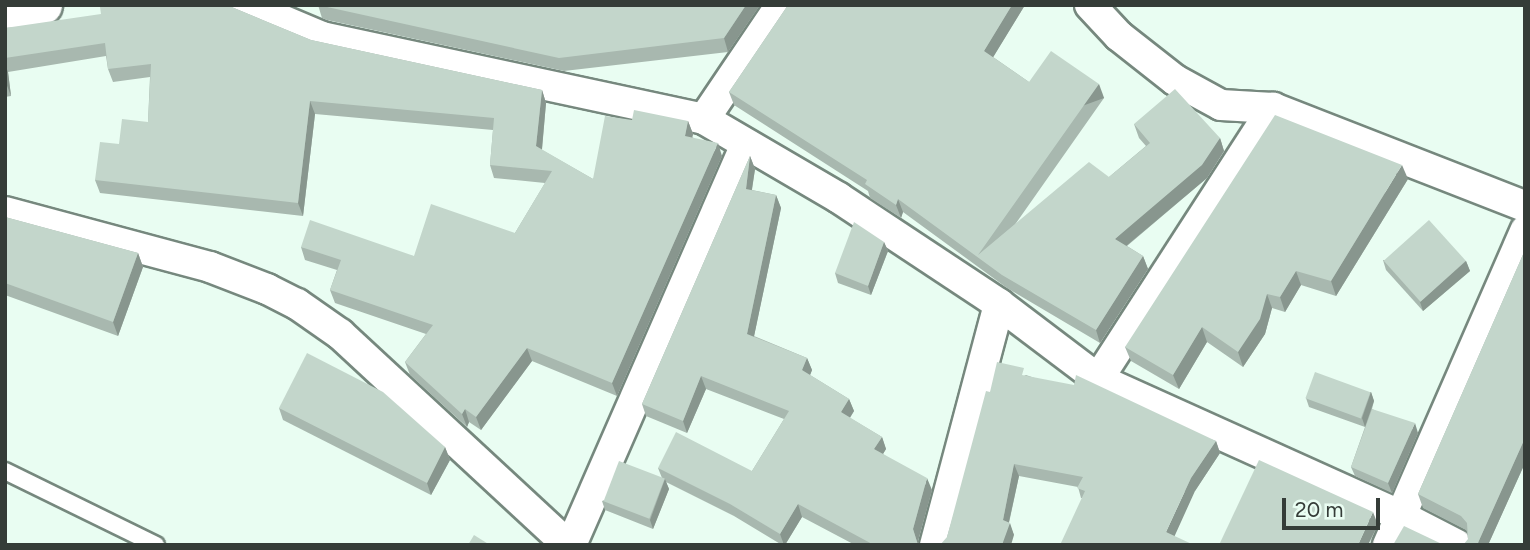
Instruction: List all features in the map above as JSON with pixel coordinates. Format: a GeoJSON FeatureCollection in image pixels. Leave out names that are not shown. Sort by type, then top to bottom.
{"type":"FeatureCollection","features":[{"type":"Feature","properties":{"kind":"main road"},"geometry":{"type":"LineString","coordinates":[[5,14],[43,5]]}},
{"type":"Feature","properties":{"kind":"street"},"geometry":{"type":"LineString","coordinates":[[704,119],[781,5]]}},
{"type":"Feature","properties":{"kind":"street"},"geometry":{"type":"LineString","coordinates":[[1090,5],[1119,36],[1175,80],[1201,96],[1221,105],[1273,108],[1525,206]]}},
{"type":"Feature","properties":{"kind":"street"},"geometry":{"type":"LineString","coordinates":[[255,6],[322,37],[704,119],[839,198],[999,304],[1098,379],[1399,515],[1457,545]]}},
{"type":"Feature","properties":{"kind":"street"},"geometry":{"type":"LineString","coordinates":[[1098,379],[1273,108]]}},
{"type":"Feature","properties":{"kind":"street"},"geometry":{"type":"LineString","coordinates":[[5,212],[210,267],[297,304],[340,334],[570,545],[746,145]]}},
{"type":"Feature","properties":{"kind":"street"},"geometry":{"type":"LineString","coordinates":[[1388,545],[1525,231]]}},
{"type":"Feature","properties":{"kind":"street"},"geometry":{"type":"LineString","coordinates":[[935,545],[999,304]]}},
{"type":"Feature","properties":{"kind":"lane"},"geometry":{"type":"LineString","coordinates":[[5,471],[156,545]]}},
{"type":"Feature","properties":{"kind":"building"},"geometry":{"type":"Polygon","coordinates":[[[231,5],[311,40],[542,90],[536,146],[593,179],[605,116],[632,120],[634,110],[688,121],[685,136],[718,143],[612,383],[527,348],[476,417],[465,409],[462,414],[405,362],[433,325],[330,290],[341,260],[301,247],[310,220],[414,256],[431,204],[515,233],[552,171],[490,165],[494,118],[310,101],[298,203],[95,180],[100,142],[119,144],[122,119],[148,122],[151,64],[108,69],[105,43],[5,58],[5,28],[101,14],[100,7],[231,5]]]}},
{"type":"Feature","properties":{"kind":"building"},"geometry":{"type":"Polygon","coordinates":[[[318,5],[746,5],[724,38],[559,58],[318,5]]]}},
{"type":"Feature","properties":{"kind":"building"},"geometry":{"type":"Polygon","coordinates":[[[788,5],[1012,5],[984,51],[1029,82],[1051,51],[1099,84],[978,255],[1089,162],[1109,177],[1150,143],[1134,124],[1175,89],[1220,138],[1202,165],[1115,239],[1143,256],[1096,330],[1002,275],[898,199],[896,205],[865,184],[867,180],[729,92],[788,5]]]}},
{"type":"Feature","properties":{"kind":"building"},"geometry":{"type":"Polygon","coordinates":[[[1275,115],[1402,165],[1331,281],[1296,271],[1280,297],[1267,294],[1260,319],[1238,352],[1202,327],[1173,375],[1125,347],[1275,115]]]}},
{"type":"Feature","properties":{"kind":"building"},"geometry":{"type":"Polygon","coordinates":[[[750,156],[746,189],[776,195],[747,334],[807,358],[802,370],[849,399],[841,412],[882,437],[874,449],[927,478],[913,529],[918,545],[874,545],[798,504],[780,534],[730,504],[658,468],[676,432],[752,471],[789,411],[701,376],[683,421],[642,404],[750,156]]]}},
{"type":"Feature","properties":{"kind":"building"},"geometry":{"type":"Polygon","coordinates":[[[5,217],[138,253],[113,322],[5,283],[5,217]]]}},
{"type":"Feature","properties":{"kind":"building"},"geometry":{"type":"Polygon","coordinates":[[[1429,220],[1466,261],[1420,302],[1384,261],[1429,220]]]}},
{"type":"Feature","properties":{"kind":"building"},"geometry":{"type":"Polygon","coordinates":[[[854,222],[884,242],[868,286],[835,273],[854,222]]]}},
{"type":"Feature","properties":{"kind":"building"},"geometry":{"type":"Polygon","coordinates":[[[1525,250],[1525,438],[1477,545],[1463,545],[1468,539],[1467,523],[1461,516],[1418,494],[1525,250]]]}},
{"type":"Feature","properties":{"kind":"building"},"geometry":{"type":"Polygon","coordinates":[[[307,353],[383,392],[445,447],[427,483],[279,408],[307,353]]]}},
{"type":"Feature","properties":{"kind":"building"},"geometry":{"type":"Polygon","coordinates":[[[997,362],[1024,368],[1022,375],[1074,385],[1076,375],[1216,441],[1191,478],[1166,532],[1194,545],[1060,545],[1085,491],[1077,488],[1083,477],[1014,464],[1003,520],[1010,523],[1002,545],[940,545],[947,537],[986,391],[990,392],[997,362]]]}},
{"type":"Feature","properties":{"kind":"building"},"geometry":{"type":"Polygon","coordinates":[[[1315,372],[1370,392],[1361,418],[1305,398],[1315,372]]]}},
{"type":"Feature","properties":{"kind":"building"},"geometry":{"type":"Polygon","coordinates":[[[1372,409],[1415,423],[1388,483],[1351,467],[1372,409]]]}},
{"type":"Feature","properties":{"kind":"building"},"geometry":{"type":"Polygon","coordinates":[[[1259,460],[1373,512],[1358,545],[1219,545],[1259,460]]]}},
{"type":"Feature","properties":{"kind":"building"},"geometry":{"type":"Polygon","coordinates":[[[619,461],[665,479],[649,519],[604,501],[619,461]]]}},
{"type":"Feature","properties":{"kind":"building"},"geometry":{"type":"Polygon","coordinates":[[[1404,526],[1444,545],[1393,545],[1404,526]]]}},
{"type":"Feature","properties":{"kind":"building"},"geometry":{"type":"Polygon","coordinates":[[[474,535],[490,545],[468,545],[474,535]]]}}]}
